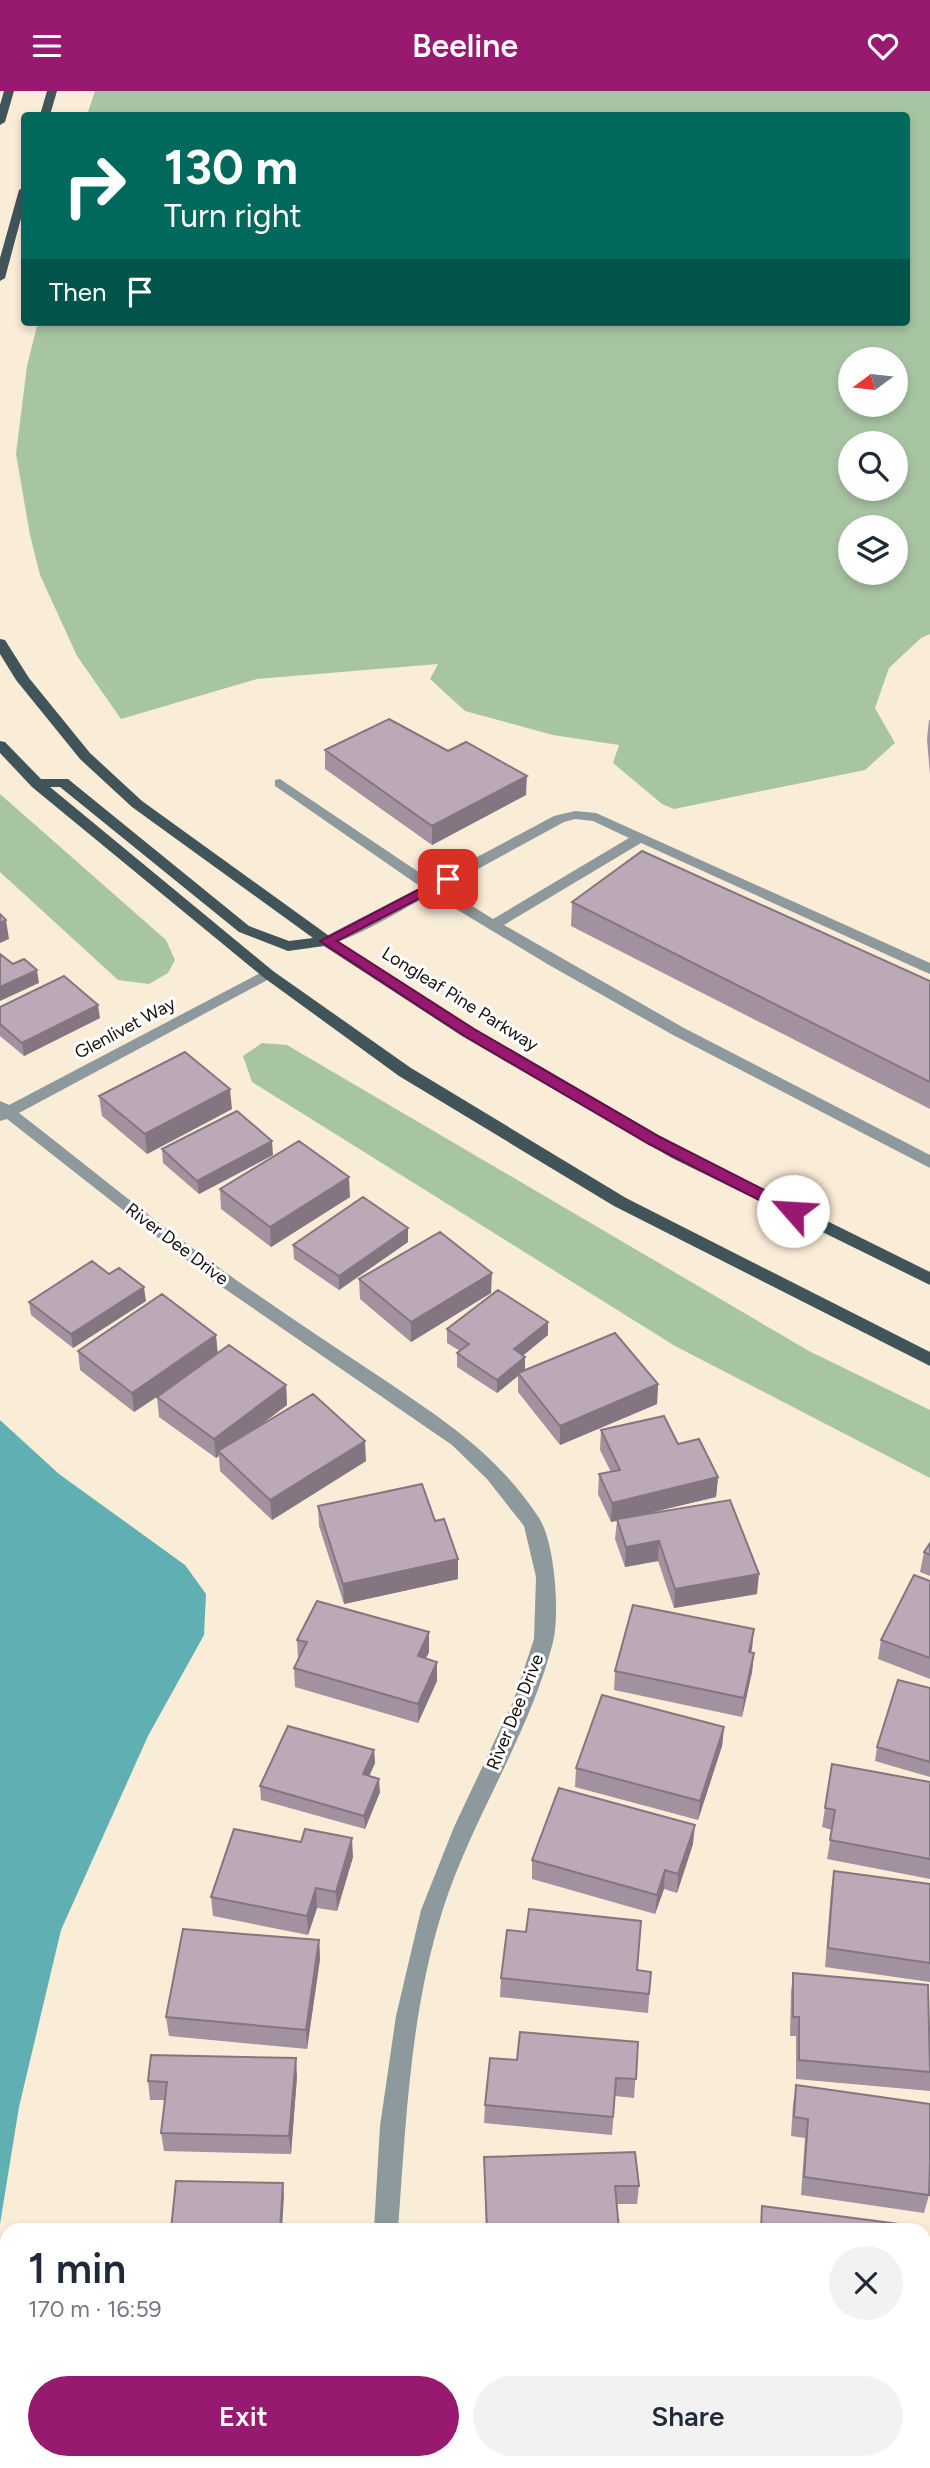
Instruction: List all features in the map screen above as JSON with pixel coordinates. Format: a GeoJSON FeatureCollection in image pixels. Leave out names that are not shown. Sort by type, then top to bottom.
{"type":"FeatureCollection","features":[{"type":"Feature","properties":{"kind":"main road"},"geometry":{"type":"LineString","coordinates":[[0,122],[9,91]]}},
{"type":"Feature","properties":{"kind":"main road"},"geometry":{"type":"LineString","coordinates":[[46,112],[52,91]]}},
{"type":"Feature","properties":{"kind":"main road"},"geometry":{"type":"LineString","coordinates":[[0,278],[21,201]]}},
{"type":"Feature","properties":{"kind":"main road","name":"Longleaf Pine Parkway"},"geometry":{"type":"LineString","coordinates":[[0,643],[23,680],[85,756],[137,804],[327,941],[468,1032],[678,1154],[930,1279]]}},
{"type":"Feature","properties":{"kind":"main road"},"geometry":{"type":"LineString","coordinates":[[0,745],[37,784],[268,974],[405,1072],[620,1202],[930,1360]]}},
{"type":"Feature","properties":{"kind":"main road"},"geometry":{"type":"LineString","coordinates":[[37,784],[63,782],[244,929],[288,946],[327,941]]}},
{"type":"Feature","properties":{"kind":"street"},"geometry":{"type":"LineString","coordinates":[[280,783],[432,888],[598,988],[698,1043],[930,1162]]}},
{"type":"Feature","properties":{"kind":"street"},"geometry":{"type":"LineString","coordinates":[[327,941],[559,819],[575,814],[596,817],[930,969]]}},
{"type":"Feature","properties":{"kind":"street"},"geometry":{"type":"LineString","coordinates":[[493,925],[641,837]]}},
{"type":"Feature","properties":{"kind":"street","name":"Glenlivet Way"},"geometry":{"type":"LineString","coordinates":[[2,1112],[268,974]]}},
{"type":"Feature","properties":{"kind":"street","name":"River Dee Drive"},"geometry":{"type":"LineString","coordinates":[[2,1112],[218,1276],[459,1440],[495,1473],[533,1524],[546,1577],[544,1639],[523,1702],[465,1828],[432,1910],[407,2016],[391,2126],[386,2223]]}},
{"type":"Feature","properties":{"kind":"green space"},"geometry":{"type":"Polygon","coordinates":[[[95,91],[930,91],[930,634],[921,638],[889,668],[875,708],[895,743],[865,770],[674,809],[662,804],[613,763],[619,745],[553,735],[465,711],[430,679],[438,664],[257,679],[121,719],[77,656],[40,575],[16,454],[27,366],[37,326],[910,326],[910,112],[88,112],[95,91]]]}},
{"type":"Feature","properties":{"kind":"green space"},"geometry":{"type":"Polygon","coordinates":[[[0,794],[166,940],[175,960],[168,973],[149,984],[118,980],[0,872],[0,794]]]}},
{"type":"Feature","properties":{"kind":"green space"},"geometry":{"type":"Polygon","coordinates":[[[262,1043],[287,1045],[809,1351],[930,1410],[930,1478],[675,1346],[252,1082],[243,1056],[262,1043]]]}},
{"type":"Feature","properties":{"kind":"water"},"geometry":{"type":"Polygon","coordinates":[[[0,1420],[59,1474],[185,1565],[206,1594],[204,1635],[148,1736],[61,1930],[19,2107],[0,2223],[0,1420]]]}},
{"type":"Feature","properties":{"kind":"building"},"geometry":{"type":"Polygon","coordinates":[[[389,719],[448,751],[466,742],[527,776],[432,826],[325,750],[389,719]]]}},
{"type":"Feature","properties":{"kind":"building"},"geometry":{"type":"Polygon","coordinates":[[[642,851],[930,981],[930,1082],[572,902],[642,851]]]}},
{"type":"Feature","properties":{"kind":"building"},"geometry":{"type":"Polygon","coordinates":[[[0,954],[13,964],[24,959],[37,970],[0,987],[0,954]]]}},
{"type":"Feature","properties":{"kind":"building"},"geometry":{"type":"Polygon","coordinates":[[[64,976],[98,1005],[22,1043],[0,1024],[0,1007],[64,976]]]}},
{"type":"Feature","properties":{"kind":"building"},"geometry":{"type":"Polygon","coordinates":[[[185,1052],[230,1089],[145,1134],[99,1096],[185,1052]]]}},
{"type":"Feature","properties":{"kind":"building"},"geometry":{"type":"Polygon","coordinates":[[[237,1111],[272,1141],[197,1181],[162,1149],[237,1111]]]}},
{"type":"Feature","properties":{"kind":"building"},"geometry":{"type":"Polygon","coordinates":[[[299,1141],[349,1177],[270,1227],[220,1189],[299,1141]]]}},
{"type":"Feature","properties":{"kind":"building"},"geometry":{"type":"Polygon","coordinates":[[[363,1197],[408,1228],[339,1276],[293,1245],[363,1197]]]}},
{"type":"Feature","properties":{"kind":"building"},"geometry":{"type":"Polygon","coordinates":[[[440,1232],[492,1273],[411,1322],[359,1279],[440,1232]]]}},
{"type":"Feature","properties":{"kind":"building"},"geometry":{"type":"Polygon","coordinates":[[[92,1261],[109,1274],[119,1268],[144,1287],[71,1334],[29,1302],[92,1261]]]}},
{"type":"Feature","properties":{"kind":"building"},"geometry":{"type":"Polygon","coordinates":[[[498,1290],[548,1322],[514,1349],[525,1357],[497,1380],[457,1353],[469,1344],[447,1329],[498,1290]]]}},
{"type":"Feature","properties":{"kind":"building"},"geometry":{"type":"Polygon","coordinates":[[[162,1294],[216,1335],[132,1393],[78,1351],[162,1294]]]}},
{"type":"Feature","properties":{"kind":"building"},"geometry":{"type":"Polygon","coordinates":[[[615,1333],[658,1384],[560,1426],[518,1373],[615,1333]]]}},
{"type":"Feature","properties":{"kind":"building"},"geometry":{"type":"Polygon","coordinates":[[[229,1345],[286,1385],[214,1439],[157,1397],[229,1345]]]}},
{"type":"Feature","properties":{"kind":"building"},"geometry":{"type":"Polygon","coordinates":[[[313,1394],[365,1441],[270,1500],[218,1451],[313,1394]]]}},
{"type":"Feature","properties":{"kind":"building"},"geometry":{"type":"Polygon","coordinates":[[[664,1416],[678,1444],[699,1439],[718,1477],[612,1503],[599,1474],[620,1470],[601,1430],[664,1416]]]}},
{"type":"Feature","properties":{"kind":"building"},"geometry":{"type":"Polygon","coordinates":[[[422,1484],[435,1521],[444,1519],[458,1559],[343,1584],[318,1506],[422,1484]]]}},
{"type":"Feature","properties":{"kind":"building"},"geometry":{"type":"Polygon","coordinates":[[[730,1500],[759,1574],[675,1589],[659,1541],[626,1547],[617,1519],[730,1500]]]}},
{"type":"Feature","properties":{"kind":"building"},"geometry":{"type":"Polygon","coordinates":[[[930,1543],[930,1555],[924,1552],[930,1543]]]}},
{"type":"Feature","properties":{"kind":"building"},"geometry":{"type":"Polygon","coordinates":[[[914,1575],[930,1581],[930,1658],[881,1640],[914,1575]]]}},
{"type":"Feature","properties":{"kind":"building"},"geometry":{"type":"Polygon","coordinates":[[[317,1601],[429,1632],[418,1656],[437,1662],[418,1704],[294,1668],[307,1642],[297,1640],[317,1601]]]}},
{"type":"Feature","properties":{"kind":"building"},"geometry":{"type":"Polygon","coordinates":[[[633,1605],[754,1629],[749,1652],[754,1653],[744,1698],[615,1671],[633,1605]]]}},
{"type":"Feature","properties":{"kind":"building"},"geometry":{"type":"Polygon","coordinates":[[[898,1680],[930,1688],[930,1762],[877,1747],[898,1680]]]}},
{"type":"Feature","properties":{"kind":"building"},"geometry":{"type":"Polygon","coordinates":[[[602,1695],[724,1727],[700,1801],[576,1768],[602,1695]]]}},
{"type":"Feature","properties":{"kind":"building"},"geometry":{"type":"Polygon","coordinates":[[[288,1726],[374,1750],[363,1774],[379,1779],[364,1816],[260,1786],[288,1726]]]}},
{"type":"Feature","properties":{"kind":"building"},"geometry":{"type":"Polygon","coordinates":[[[832,1764],[930,1782],[930,1859],[830,1840],[835,1810],[825,1808],[832,1764]]]}},
{"type":"Feature","properties":{"kind":"building"},"geometry":{"type":"Polygon","coordinates":[[[559,1788],[695,1825],[678,1874],[665,1870],[657,1895],[532,1860],[559,1788]]]}},
{"type":"Feature","properties":{"kind":"building"},"geometry":{"type":"Polygon","coordinates":[[[234,1829],[301,1842],[305,1829],[352,1838],[336,1892],[316,1888],[307,1916],[211,1897],[234,1829]]]}},
{"type":"Feature","properties":{"kind":"building"},"geometry":{"type":"Polygon","coordinates":[[[834,1871],[930,1884],[930,1963],[828,1948],[834,1871]]]}},
{"type":"Feature","properties":{"kind":"building"},"geometry":{"type":"Polygon","coordinates":[[[529,1909],[641,1921],[637,1970],[651,1972],[649,1994],[501,1978],[507,1930],[526,1932],[529,1909]]]}},
{"type":"Feature","properties":{"kind":"building"},"geometry":{"type":"Polygon","coordinates":[[[183,1929],[319,1940],[306,2030],[166,2017],[183,1929]]]}},
{"type":"Feature","properties":{"kind":"building"},"geometry":{"type":"Polygon","coordinates":[[[793,1973],[928,1985],[930,2072],[799,2060],[799,2017],[793,2017],[793,1973]]]}},
{"type":"Feature","properties":{"kind":"building"},"geometry":{"type":"Polygon","coordinates":[[[520,2032],[638,2042],[636,2079],[616,2078],[613,2117],[485,2105],[490,2058],[517,2060],[520,2032]]]}},
{"type":"Feature","properties":{"kind":"building"},"geometry":{"type":"Polygon","coordinates":[[[151,2055],[296,2058],[289,2136],[161,2133],[167,2082],[148,2081],[151,2055]]]}},
{"type":"Feature","properties":{"kind":"building"},"geometry":{"type":"Polygon","coordinates":[[[796,2085],[930,2104],[929,2195],[804,2177],[808,2119],[794,2117],[796,2085]]]}},
{"type":"Feature","properties":{"kind":"building"},"geometry":{"type":"Polygon","coordinates":[[[635,2152],[639,2186],[615,2186],[618,2223],[487,2223],[484,2157],[635,2152]]]}},
{"type":"Feature","properties":{"kind":"building"},"geometry":{"type":"Polygon","coordinates":[[[176,2181],[283,2183],[280,2223],[172,2223],[176,2181]]]}},
{"type":"Feature","properties":{"kind":"building"},"geometry":{"type":"Polygon","coordinates":[[[762,2206],[891,2223],[761,2223],[762,2206]]]}},
{"type":"Feature","properties":{"kind":"route"},"geometry":{"type":"LineString","coordinates":[[448,879],[327,941],[468,1032],[678,1154],[793,1211]]}}]}
